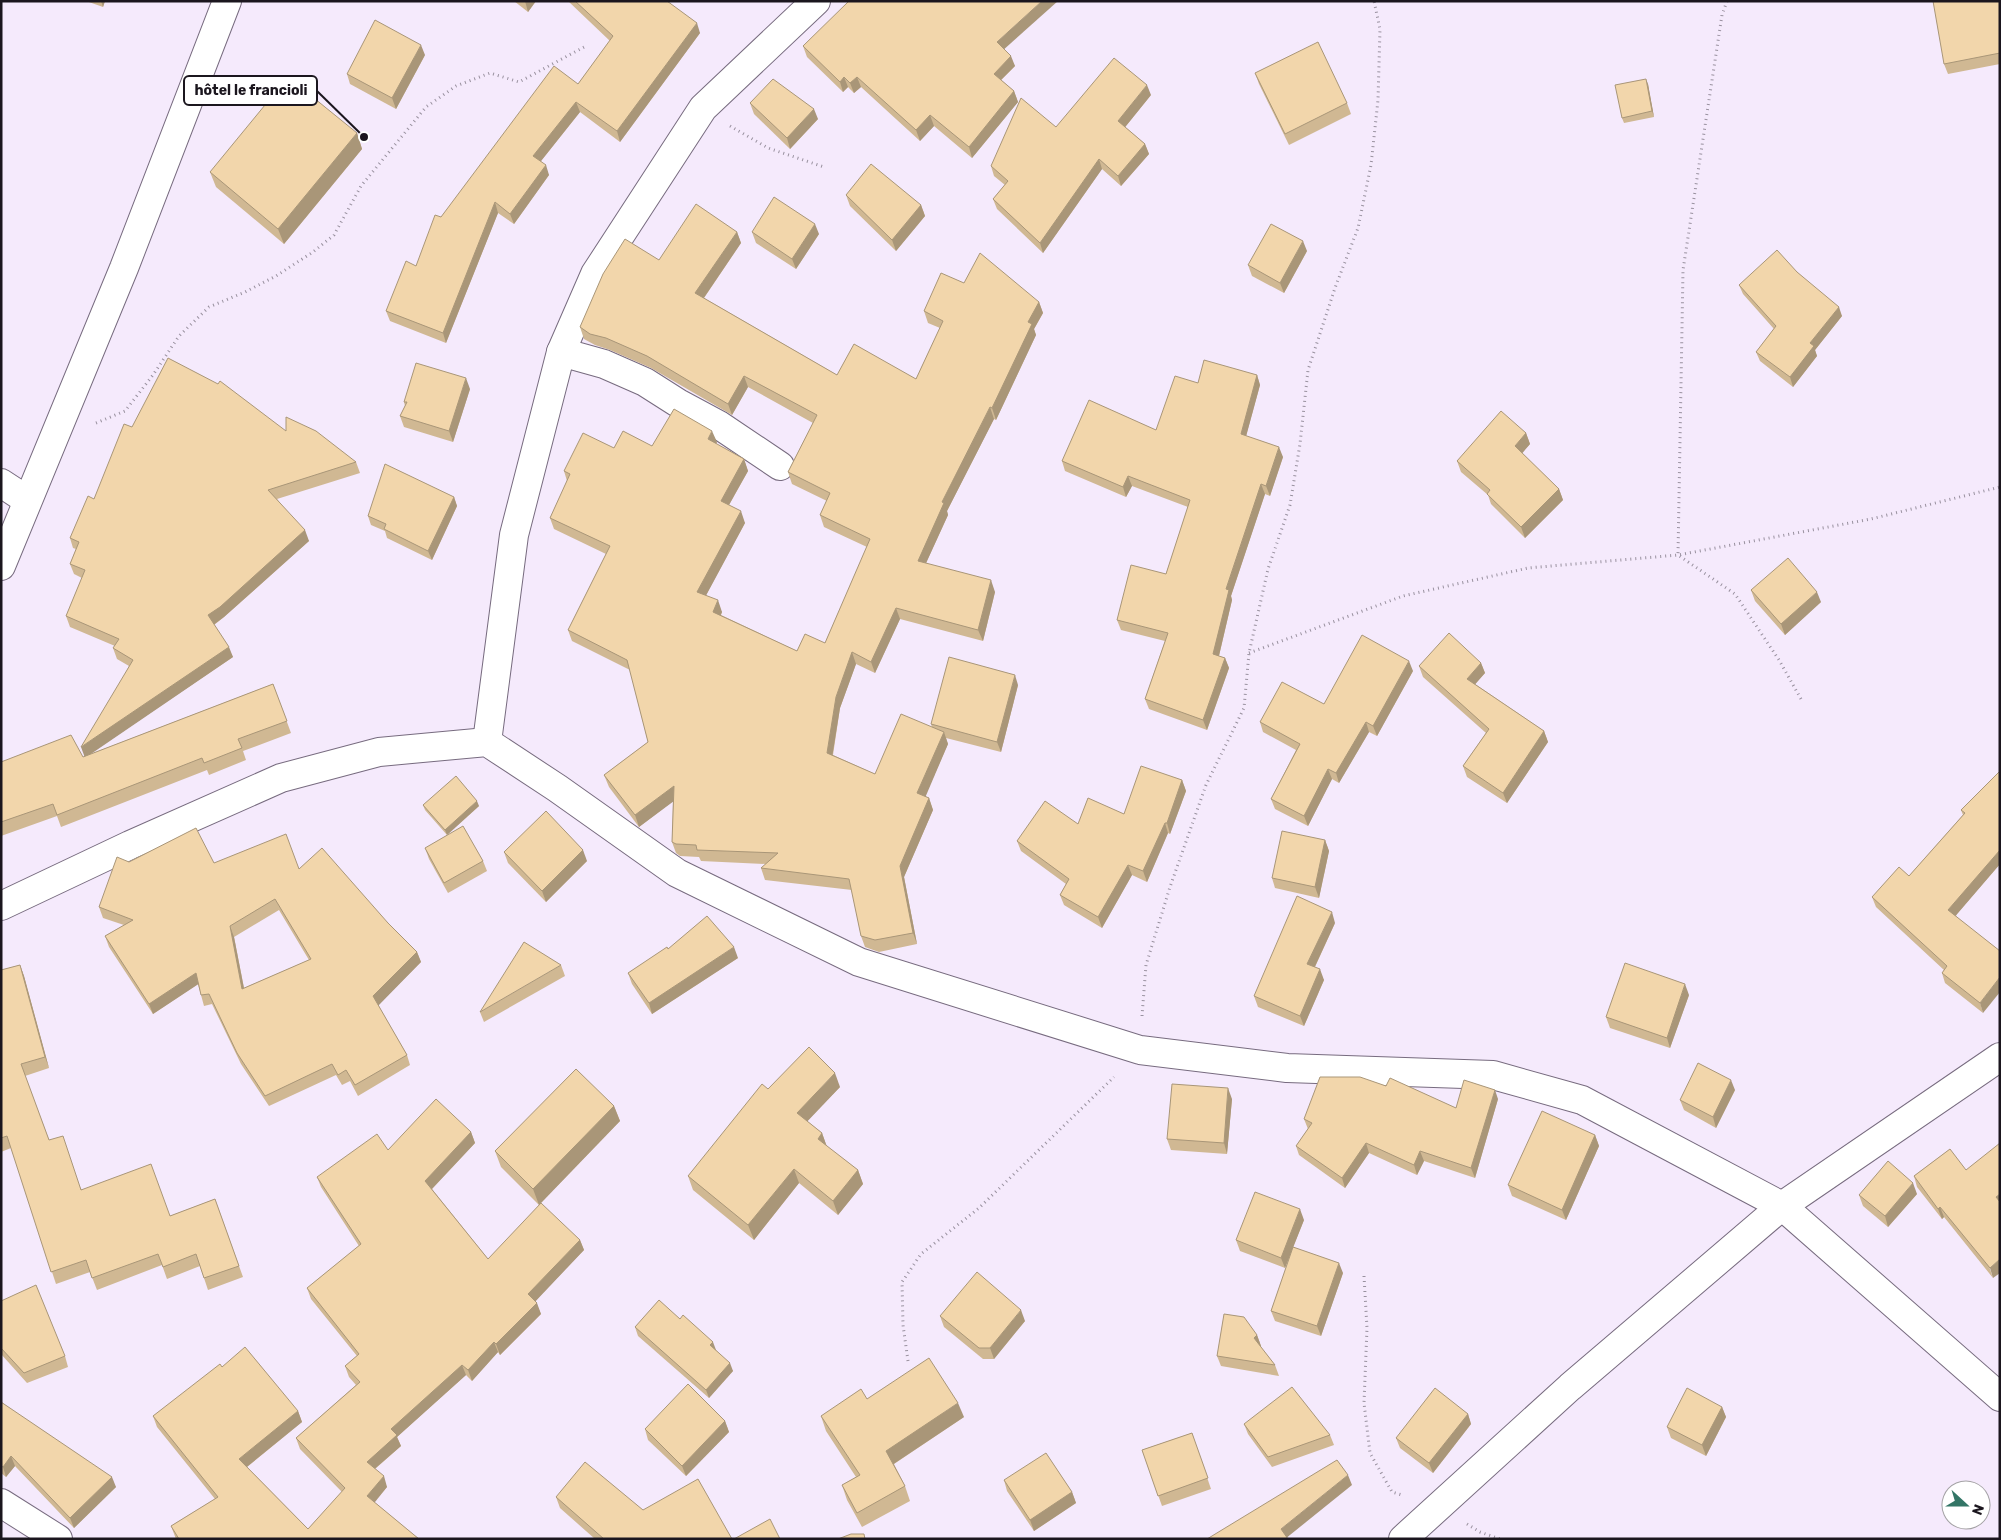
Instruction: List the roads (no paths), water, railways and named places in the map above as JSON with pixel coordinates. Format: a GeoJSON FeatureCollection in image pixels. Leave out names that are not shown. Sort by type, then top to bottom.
{"type":"FeatureCollection","features":[{"type":"Feature","properties":{"kind":"street"},"geometry":{"type":"LineString","coordinates":[[1,566],[124,268],[227,1]]}},
{"type":"Feature","properties":{"kind":"street"},"geometry":{"type":"LineString","coordinates":[[487,742],[514,534],[561,352],[595,274],[703,108],[816,1]]}},
{"type":"Feature","properties":{"kind":"street"},"geometry":{"type":"LineString","coordinates":[[561,352],[604,364],[645,382],[678,403],[719,425],[780,466]]}},
{"type":"Feature","properties":{"kind":"street"},"geometry":{"type":"LineString","coordinates":[[1,483],[27,500]]}},
{"type":"Feature","properties":{"kind":"street"},"geometry":{"type":"LineString","coordinates":[[1,906],[281,778],[379,752],[487,742],[557,788],[676,873],[859,962],[1140,1050],[1287,1068],[1493,1075],[1582,1100],[1782,1206],[2000,1397]]}},
{"type":"Feature","properties":{"kind":"street"},"geometry":{"type":"LineString","coordinates":[[1403,1539],[1570,1387],[1782,1206],[2000,1057]]}},
{"type":"Feature","properties":{"kind":"street"},"geometry":{"type":"LineString","coordinates":[[1,1504],[58,1539]]}},
{"type":"Feature","properties":{"kind":"place","name":"hôtel le francioli"},"geometry":{"type":"Point","coordinates":[364,137]}}]}
